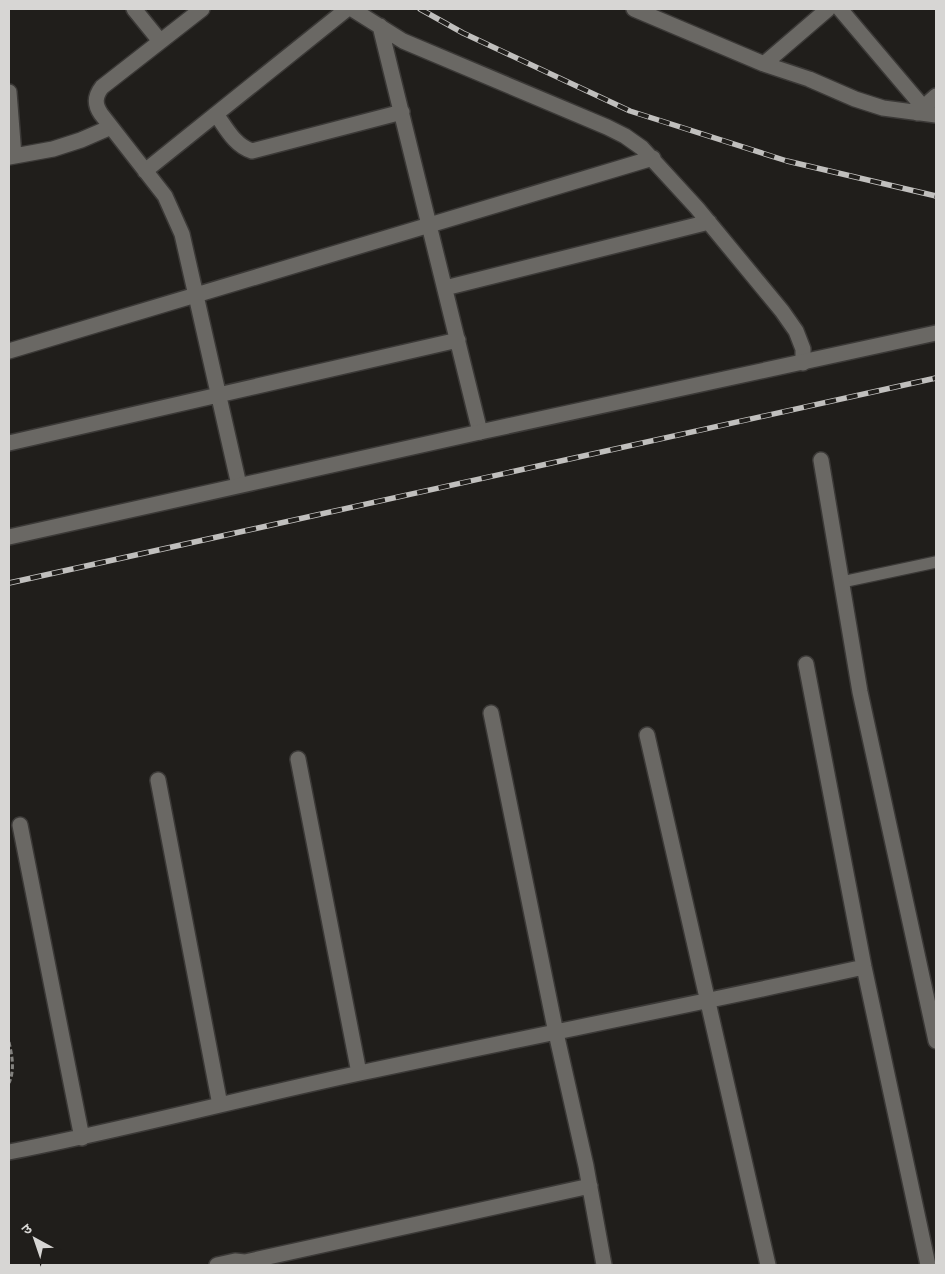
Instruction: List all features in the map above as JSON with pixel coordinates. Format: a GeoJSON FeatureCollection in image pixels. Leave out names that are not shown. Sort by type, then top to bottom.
{"type":"FeatureCollection","features":[{"type":"Feature","properties":{"kind":"street"},"geometry":{"type":"LineString","coordinates":[[134,9],[160,42]]}},
{"type":"Feature","properties":{"kind":"street"},"geometry":{"type":"LineString","coordinates":[[202,9],[102,87],[96,95],[96,107],[165,196],[182,234],[238,485]]}},
{"type":"Feature","properties":{"kind":"street"},"geometry":{"type":"LineString","coordinates":[[145,171],[347,9]]}},
{"type":"Feature","properties":{"kind":"street"},"geometry":{"type":"LineString","coordinates":[[352,9],[403,41],[625,136],[653,158],[709,222],[782,311],[796,331],[803,349],[803,363]]}},
{"type":"Feature","properties":{"kind":"street"},"geometry":{"type":"LineString","coordinates":[[634,9],[764,64],[882,108],[920,110],[936,115]]}},
{"type":"Feature","properties":{"kind":"street"},"geometry":{"type":"LineString","coordinates":[[764,64],[828,9]]}},
{"type":"Feature","properties":{"kind":"street"},"geometry":{"type":"LineString","coordinates":[[840,9],[920,110]]}},
{"type":"Feature","properties":{"kind":"street"},"geometry":{"type":"LineString","coordinates":[[380,26],[480,432]]}},
{"type":"Feature","properties":{"kind":"street"},"geometry":{"type":"LineString","coordinates":[[9,92],[11,157],[53,149],[81,140],[111,127]]}},
{"type":"Feature","properties":{"kind":"street"},"geometry":{"type":"LineString","coordinates":[[920,110],[936,96]]}},
{"type":"Feature","properties":{"kind":"street"},"geometry":{"type":"LineString","coordinates":[[216,114],[238,144],[252,151],[402,112]]}},
{"type":"Feature","properties":{"kind":"street"},"geometry":{"type":"LineString","coordinates":[[9,351],[653,158]]}},
{"type":"Feature","properties":{"kind":"street"},"geometry":{"type":"LineString","coordinates":[[445,288],[709,222]]}},
{"type":"Feature","properties":{"kind":"street"},"geometry":{"type":"LineString","coordinates":[[9,537],[238,485],[936,333]]}},
{"type":"Feature","properties":{"kind":"street"},"geometry":{"type":"LineString","coordinates":[[9,443],[458,340]]}},
{"type":"Feature","properties":{"kind":"street"},"geometry":{"type":"LineString","coordinates":[[821,460],[860,692],[936,1041]]}},
{"type":"Feature","properties":{"kind":"street"},"geometry":{"type":"LineString","coordinates":[[806,664],[864,967],[928,1265]]}},
{"type":"Feature","properties":{"kind":"street"},"geometry":{"type":"LineString","coordinates":[[491,713],[556,1033],[590,1186],[604,1265]]}},
{"type":"Feature","properties":{"kind":"street"},"geometry":{"type":"LineString","coordinates":[[647,735],[768,1265]]}},
{"type":"Feature","properties":{"kind":"street"},"geometry":{"type":"LineString","coordinates":[[298,759],[359,1073]]}},
{"type":"Feature","properties":{"kind":"street"},"geometry":{"type":"LineString","coordinates":[[158,780],[220,1106]]}},
{"type":"Feature","properties":{"kind":"street"},"geometry":{"type":"LineString","coordinates":[[20,825],[82,1138]]}},
{"type":"Feature","properties":{"kind":"street"},"geometry":{"type":"LineString","coordinates":[[9,1152],[82,1138],[359,1073],[707,1002],[864,967]]}},
{"type":"Feature","properties":{"kind":"street"},"geometry":{"type":"LineString","coordinates":[[217,1265],[235,1261],[247,1264],[590,1186]]}},
{"type":"Feature","properties":{"kind":"lane"},"geometry":{"type":"LineString","coordinates":[[842,582],[936,562]]}},
{"type":"Feature","properties":{"kind":"path"},"geometry":{"type":"LineString","coordinates":[[9,1042],[13,1059],[9,1083]]}},
{"type":"Feature","properties":{"kind":"railway"},"geometry":{"type":"LineString","coordinates":[[420,9],[463,33],[630,111],[787,161],[936,196]]}},
{"type":"Feature","properties":{"kind":"railway"},"geometry":{"type":"LineString","coordinates":[[9,583],[936,378]]}}]}
